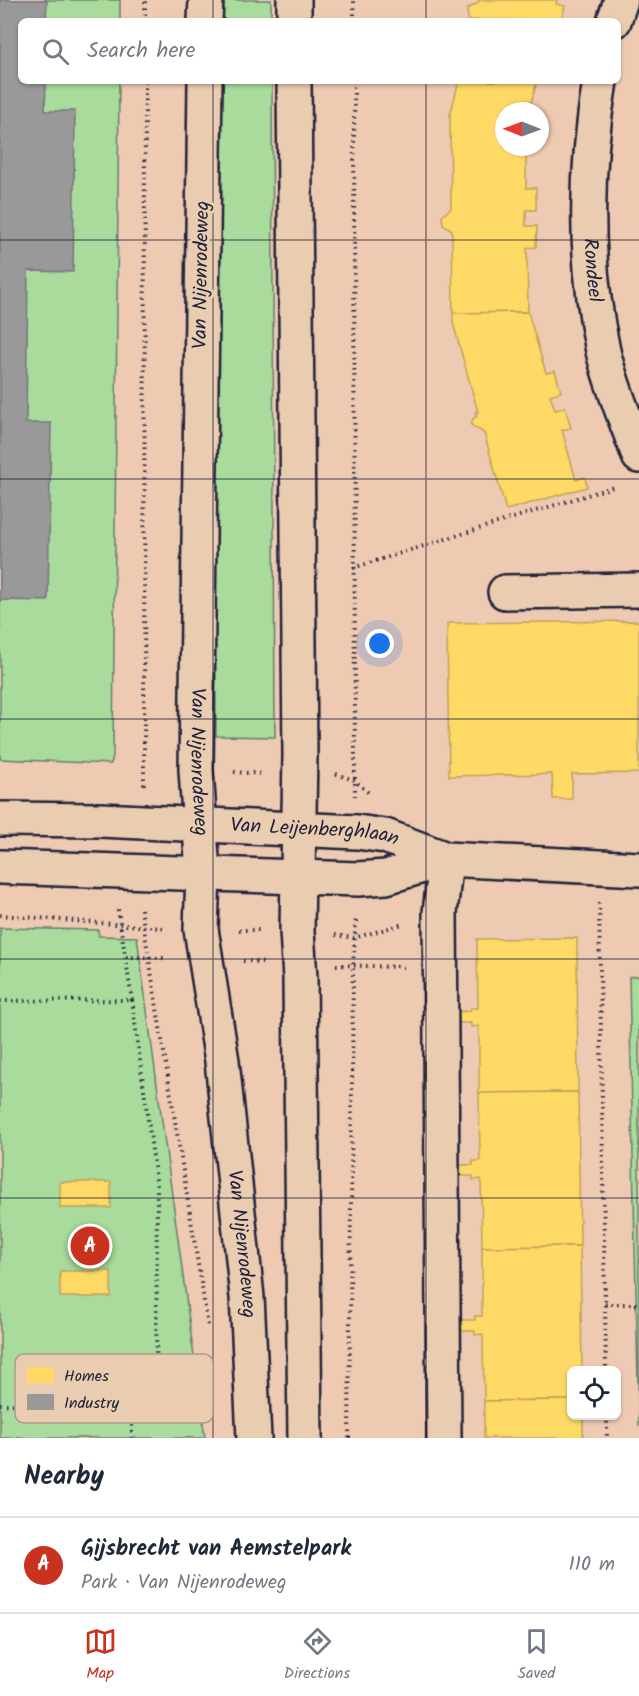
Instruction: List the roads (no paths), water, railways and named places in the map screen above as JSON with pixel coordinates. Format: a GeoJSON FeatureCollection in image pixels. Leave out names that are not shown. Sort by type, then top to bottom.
{"type":"FeatureCollection","features":[{"type":"Feature","properties":{"kind":"main road"},"geometry":{"type":"LineString","coordinates":[[205,18],[206,0]]}},
{"type":"Feature","properties":{"kind":"main road"},"geometry":{"type":"LineString","coordinates":[[294,0],[294,18]]}},
{"type":"Feature","properties":{"kind":"main road"},"geometry":{"type":"LineString","coordinates":[[615,18],[621,0]]}},
{"type":"Feature","properties":{"kind":"main road","name":"Van Nijenrodeweg"},"geometry":{"type":"LineString","coordinates":[[205,84],[196,770],[203,873],[201,929],[222,1061],[243,1261],[254,1438]]}},
{"type":"Feature","properties":{"kind":"main road"},"geometry":{"type":"LineString","coordinates":[[294,84],[297,877],[305,1438]]}},
{"type":"Feature","properties":{"kind":"main road","name":"Rondeel"},"geometry":{"type":"LineString","coordinates":[[600,84],[593,131],[588,211],[591,279],[603,353],[633,469]]}},
{"type":"Feature","properties":{"kind":"main road"},"geometry":{"type":"LineString","coordinates":[[505,592],[639,590]]}},
{"type":"Feature","properties":{"kind":"main road","name":"Van Leijenberghlaan"},"geometry":{"type":"LineString","coordinates":[[0,819],[357,832],[385,836],[446,859],[639,869]]}},
{"type":"Feature","properties":{"kind":"main road"},"geometry":{"type":"LineString","coordinates":[[444,1438],[440,913],[446,859]]}},
{"type":"Feature","properties":{"kind":"main road","name":"Van Leijenberghlaan"},"geometry":{"type":"LineString","coordinates":[[0,867],[357,879],[386,877],[446,859]]}},
{"type":"Feature","properties":{"kind":"place","name":"Gijsbrecht van Aemstelpark"},"geometry":{"type":"Point","coordinates":[90,1246]}}]}
